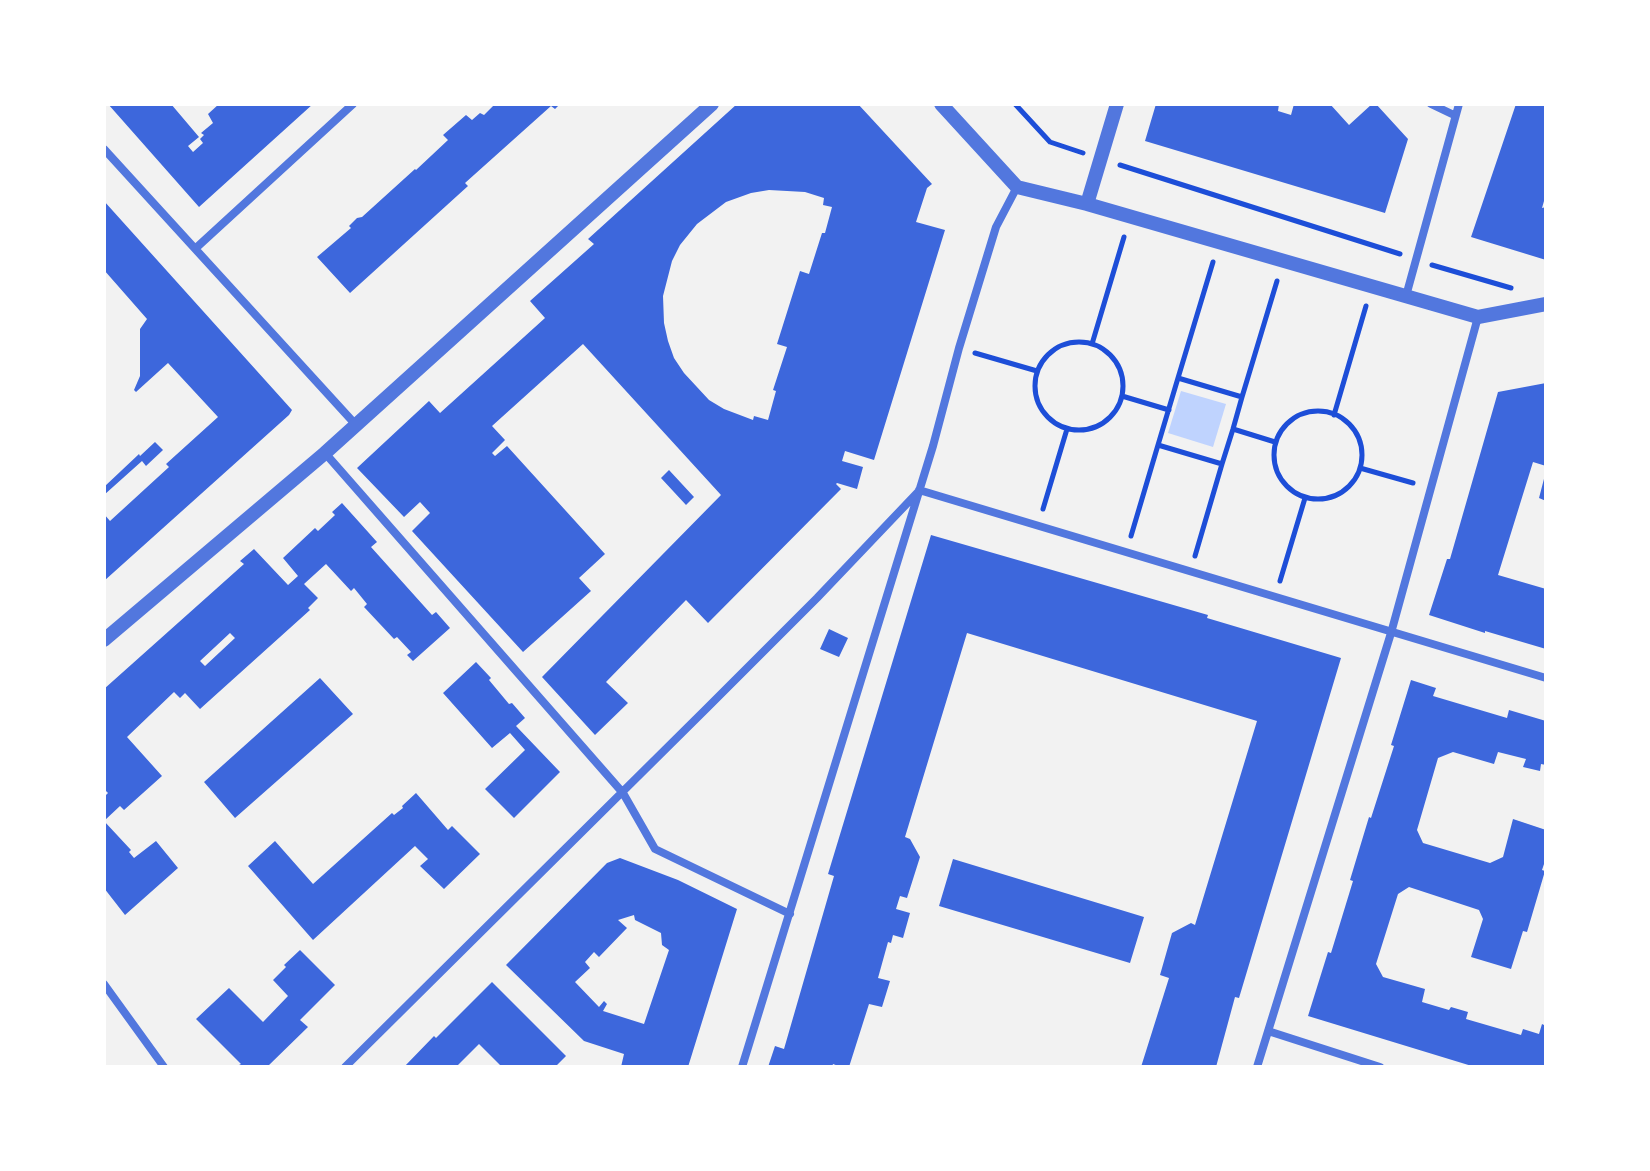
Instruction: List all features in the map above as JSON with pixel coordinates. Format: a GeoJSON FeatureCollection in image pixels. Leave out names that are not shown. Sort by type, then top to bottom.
{"type":"FeatureCollection","features":[{"type":"Feature","properties":{"kind":"street"},"geometry":{"type":"LineString","coordinates":[[196,248],[353,104]]}},
{"type":"Feature","properties":{"kind":"street"},"geometry":{"type":"LineString","coordinates":[[104,640],[325,453],[712,104]]}},
{"type":"Feature","properties":{"kind":"street"},"geometry":{"type":"LineString","coordinates":[[941,104],[1017,187],[1087,204],[1478,317],[1546,304]]}},
{"type":"Feature","properties":{"kind":"street"},"geometry":{"type":"LineString","coordinates":[[1087,204],[1117,104]]}},
{"type":"Feature","properties":{"kind":"street"},"geometry":{"type":"LineString","coordinates":[[1431,104],[1454,115]]}},
{"type":"Feature","properties":{"kind":"street"},"geometry":{"type":"LineString","coordinates":[[1406,296],[1459,104]]}},
{"type":"Feature","properties":{"kind":"street"},"geometry":{"type":"LineString","coordinates":[[104,149],[356,425]]}},
{"type":"Feature","properties":{"kind":"street"},"geometry":{"type":"LineString","coordinates":[[742,1067],[919,490],[996,227],[1017,187]]}},
{"type":"Feature","properties":{"kind":"street"},"geometry":{"type":"LineString","coordinates":[[1257,1067],[1391,633],[1478,317]]}},
{"type":"Feature","properties":{"kind":"street"},"geometry":{"type":"LineString","coordinates":[[325,453],[623,793],[655,849],[790,914]]}},
{"type":"Feature","properties":{"kind":"street"},"geometry":{"type":"LineString","coordinates":[[919,490],[1546,678]]}},
{"type":"Feature","properties":{"kind":"street"},"geometry":{"type":"LineString","coordinates":[[345,1067],[817,598],[919,490]]}},
{"type":"Feature","properties":{"kind":"street"},"geometry":{"type":"LineString","coordinates":[[104,984],[164,1067]]}},
{"type":"Feature","properties":{"kind":"street"},"geometry":{"type":"LineString","coordinates":[[1268,1031],[1380,1067]]}},
{"type":"Feature","properties":{"kind":"path"},"geometry":{"type":"LineString","coordinates":[[1015,104],[1050,142],[1416,260],[1516,289]]}},
{"type":"Feature","properties":{"kind":"path"},"geometry":{"type":"LineString","coordinates":[[1092,344],[1130,217]]}},
{"type":"Feature","properties":{"kind":"path"},"geometry":{"type":"LineString","coordinates":[[1126,553],[1219,242]]}},
{"type":"Feature","properties":{"kind":"path"},"geometry":{"type":"LineString","coordinates":[[1190,572],[1283,261]]}},
{"type":"Feature","properties":{"kind":"path"},"geometry":{"type":"LineString","coordinates":[[1334,415],[1372,286]]}},
{"type":"Feature","properties":{"kind":"path"},"geometry":{"type":"LineString","coordinates":[[1077,342],[1092,344],[1104,349],[1115,361],[1122,375],[1122,396],[1116,410],[1094,428],[1082,431],[1067,429],[1054,424],[1036,401],[1034,382],[1037,371],[1047,355],[1062,345],[1077,342]]}},
{"type":"Feature","properties":{"kind":"path"},"geometry":{"type":"LineString","coordinates":[[959,348],[1037,371]]}},
{"type":"Feature","properties":{"kind":"path"},"geometry":{"type":"LineString","coordinates":[[1178,378],[1242,397]]}},
{"type":"Feature","properties":{"kind":"path"},"geometry":{"type":"LineString","coordinates":[[1122,396],[1169,410]]}},
{"type":"Feature","properties":{"kind":"path"},"geometry":{"type":"LineString","coordinates":[[1305,412],[1334,415],[1352,426],[1360,440],[1360,468],[1353,482],[1342,493],[1321,500],[1305,498],[1282,482],[1273,457],[1275,442],[1291,419],[1305,412]]}},
{"type":"Feature","properties":{"kind":"path"},"geometry":{"type":"LineString","coordinates":[[1038,526],[1067,429]]}},
{"type":"Feature","properties":{"kind":"path"},"geometry":{"type":"LineString","coordinates":[[1233,429],[1275,442]]}},
{"type":"Feature","properties":{"kind":"path"},"geometry":{"type":"LineString","coordinates":[[1158,445],[1222,464]]}},
{"type":"Feature","properties":{"kind":"path"},"geometry":{"type":"LineString","coordinates":[[1360,468],[1430,489]]}},
{"type":"Feature","properties":{"kind":"path"},"geometry":{"type":"LineString","coordinates":[[1275,598],[1305,498]]}},
{"type":"Feature","properties":{"kind":"water"},"geometry":{"type":"Polygon","coordinates":[[[1181,391],[1226,404],[1213,447],[1168,433],[1181,391]]]}},
{"type":"Feature","properties":{"kind":"building"},"geometry":{"type":"Polygon","coordinates":[[[108,104],[171,104],[199,137],[188,146],[193,152],[203,143],[200,139],[204,135],[201,133],[213,123],[208,114],[219,104],[313,104],[199,207],[108,104]]]}},
{"type":"Feature","properties":{"kind":"building"},"geometry":{"type":"Polygon","coordinates":[[[495,104],[560,104],[555,109],[551,106],[465,183],[468,186],[350,293],[317,257],[351,228],[349,226],[357,218],[362,217],[448,140],[443,135],[466,115],[472,120],[480,113],[484,115],[495,104]]]}},
{"type":"Feature","properties":{"kind":"building"},"geometry":{"type":"Polygon","coordinates":[[[737,104],[858,104],[932,184],[927,188],[916,222],[945,230],[874,460],[845,451],[842,461],[863,467],[857,489],[837,483],[841,489],[708,623],[686,600],[606,682],[628,703],[595,735],[542,677],[721,495],[583,344],[492,426],[505,440],[492,453],[495,456],[507,446],[605,554],[579,578],[591,591],[523,652],[412,531],[430,513],[420,502],[404,517],[357,468],[429,401],[440,413],[545,318],[530,301],[594,244],[588,239],[737,104]],[[769,190],[726,202],[697,224],[680,245],[672,261],[663,296],[668,341],[684,373],[709,400],[753,420],[754,416],[768,420],[776,391],[773,390],[787,347],[777,344],[800,271],[809,274],[832,207],[823,205],[824,198],[805,192],[769,190]]]}},
{"type":"Feature","properties":{"kind":"building"},"geometry":{"type":"Polygon","coordinates":[[[1156,104],[1279,104],[1278,111],[1291,115],[1294,104],[1330,104],[1349,125],[1372,104],[1376,104],[1408,139],[1385,213],[1145,141],[1156,104]]]}},
{"type":"Feature","properties":{"kind":"building"},"geometry":{"type":"Polygon","coordinates":[[[1516,104],[1546,104],[1546,194],[1542,208],[1546,207],[1546,260],[1471,237],[1516,104]]]}},
{"type":"Feature","properties":{"kind":"building"},"geometry":{"type":"Polygon","coordinates":[[[104,201],[292,410],[104,581],[104,514],[110,521],[218,417],[168,363],[136,392],[134,390],[140,376],[140,329],[147,319],[104,270],[104,201]]]}},
{"type":"Feature","properties":{"kind":"building"},"geometry":{"type":"Polygon","coordinates":[[[1546,383],[1546,466],[1533,462],[1498,575],[1546,589],[1546,649],[1429,615],[1447,559],[1450,559],[1498,392],[1546,383]]]}},
{"type":"Feature","properties":{"kind":"building"},"geometry":{"type":"Polygon","coordinates":[[[155,442],[163,450],[146,466],[142,461],[104,495],[104,487],[155,442]]]}},
{"type":"Feature","properties":{"kind":"building"},"geometry":{"type":"Polygon","coordinates":[[[669,470],[694,497],[686,505],[661,478],[669,470]]]}},
{"type":"Feature","properties":{"kind":"building"},"geometry":{"type":"Polygon","coordinates":[[[1546,476],[1546,501],[1539,498],[1546,476]]]}},
{"type":"Feature","properties":{"kind":"building"},"geometry":{"type":"Polygon","coordinates":[[[342,503],[377,542],[371,547],[432,615],[436,612],[450,628],[413,661],[407,655],[411,652],[364,607],[367,604],[354,588],[351,591],[326,564],[304,584],[318,598],[308,608],[310,610],[200,709],[185,693],[180,698],[174,692],[127,737],[162,776],[124,810],[120,806],[104,821],[104,797],[108,793],[104,789],[104,689],[244,564],[240,561],[254,549],[288,585],[298,576],[283,558],[315,528],[318,531],[335,515],[332,512],[342,503]],[[230,633],[200,661],[205,666],[235,638],[230,633]]]}},
{"type":"Feature","properties":{"kind":"building"},"geometry":{"type":"Polygon","coordinates":[[[931,535],[1208,615],[1207,618],[1341,658],[1216,1067],[1141,1067],[1169,978],[1160,975],[1172,933],[1191,923],[1195,925],[1257,721],[967,633],[905,837],[910,839],[920,857],[907,898],[900,896],[896,909],[910,913],[903,938],[893,935],[891,943],[888,942],[878,978],[890,981],[882,1007],[869,1004],[849,1067],[833,1064],[832,1067],[768,1067],[775,1046],[784,1049],[834,876],[828,874],[931,535]]]}},
{"type":"Feature","properties":{"kind":"building"},"geometry":{"type":"Polygon","coordinates":[[[829,629],[848,638],[839,657],[820,649],[829,629]]]}},
{"type":"Feature","properties":{"kind":"building"},"geometry":{"type":"Polygon","coordinates":[[[476,662],[509,704],[512,703],[525,718],[516,726],[560,772],[514,818],[485,789],[525,750],[510,733],[492,748],[443,693],[476,662]]]}},
{"type":"Feature","properties":{"kind":"building"},"geometry":{"type":"Polygon","coordinates":[[[320,678],[353,714],[235,818],[204,782],[320,678]]]}},
{"type":"Feature","properties":{"kind":"building"},"geometry":{"type":"Polygon","coordinates":[[[1411,680],[1436,688],[1433,696],[1507,718],[1509,710],[1546,721],[1546,765],[1541,764],[1540,771],[1523,767],[1526,759],[1498,752],[1494,764],[1453,752],[1438,758],[1417,830],[1423,843],[1490,863],[1503,857],[1513,819],[1546,830],[1546,858],[1542,870],[1545,871],[1527,932],[1523,931],[1511,969],[1471,957],[1483,919],[1479,910],[1409,887],[1398,894],[1376,964],[1383,977],[1425,989],[1422,1002],[1468,1012],[1466,1019],[1521,1035],[1523,1029],[1539,1034],[1542,1024],[1546,1026],[1546,1067],[1475,1067],[1308,1016],[1328,952],[1331,953],[1411,680]]]}},
{"type":"Feature","properties":{"kind":"building"},"geometry":{"type":"Polygon","coordinates":[[[416,793],[448,830],[452,826],[480,854],[444,889],[420,866],[428,859],[415,846],[313,940],[248,866],[275,841],[313,884],[392,813],[394,815],[403,808],[416,793]]]}},
{"type":"Feature","properties":{"kind":"building"},"geometry":{"type":"Polygon","coordinates":[[[104,821],[131,850],[129,852],[134,858],[156,841],[178,868],[125,915],[104,888],[104,821]]]}},
{"type":"Feature","properties":{"kind":"building"},"geometry":{"type":"Polygon","coordinates":[[[620,858],[678,880],[737,909],[688,1067],[621,1067],[624,1054],[584,1041],[506,965],[607,863],[620,858]],[[634,915],[618,920],[627,928],[599,957],[594,952],[585,962],[590,968],[575,982],[599,1007],[604,1001],[607,1004],[603,1011],[644,1024],[669,950],[662,945],[661,933],[635,920],[634,915]]]}},
{"type":"Feature","properties":{"kind":"building"},"geometry":{"type":"Polygon","coordinates":[[[953,859],[1144,917],[1130,963],[939,906],[953,859]]]}},
{"type":"Feature","properties":{"kind":"building"},"geometry":{"type":"Polygon","coordinates":[[[300,950],[335,985],[300,1020],[308,1027],[267,1067],[241,1067],[196,1019],[229,988],[263,1022],[288,996],[273,980],[300,950]]]}},
{"type":"Feature","properties":{"kind":"building"},"geometry":{"type":"Polygon","coordinates":[[[492,982],[566,1056],[555,1067],[502,1067],[479,1044],[456,1067],[404,1067],[434,1036],[436,1038],[492,982]]]}}]}
